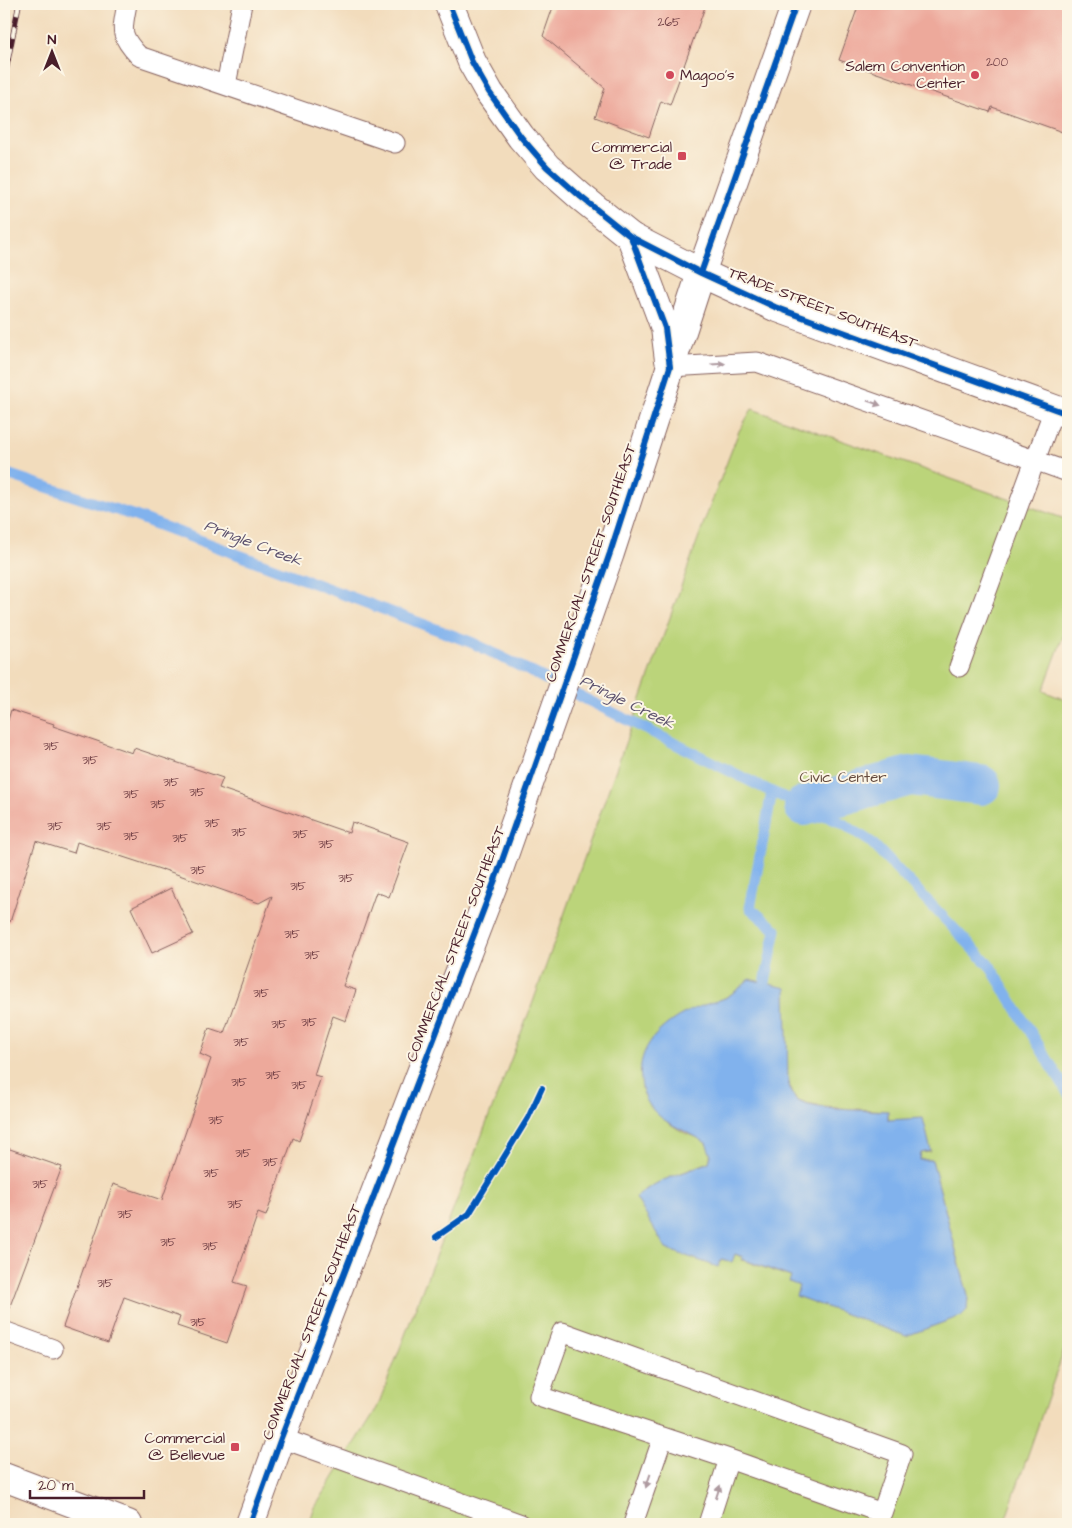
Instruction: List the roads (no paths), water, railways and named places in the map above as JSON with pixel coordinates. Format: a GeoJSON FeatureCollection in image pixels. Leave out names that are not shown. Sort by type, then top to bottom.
{"type":"FeatureCollection","features":[{"type":"Feature","properties":{"kind":"main road","name":"TRADE STREET SOUTHEAST"},"geometry":{"type":"LineString","coordinates":[[449,4],[472,62],[488,92],[521,136],[547,167],[581,198],[631,238],[775,307],[1061,412]]}},
{"type":"Feature","properties":{"kind":"main road","name":"COMMERCIAL STREET SOUTHEAST"},"geometry":{"type":"LineString","coordinates":[[250,1524],[281,1438],[498,872],[610,553],[701,273],[796,4]]}},
{"type":"Feature","properties":{"kind":"main road"},"geometry":{"type":"LineString","coordinates":[[631,238],[665,328],[670,367]]}},
{"type":"Feature","properties":{"kind":"main road"},"geometry":{"type":"LineString","coordinates":[[4,1478],[128,1524]]}},
{"type":"Feature","properties":{"kind":"lane"},"geometry":{"type":"LineString","coordinates":[[127,4],[122,30],[127,44],[139,56],[395,143]]}},
{"type":"Feature","properties":{"kind":"lane"},"geometry":{"type":"LineString","coordinates":[[226,85],[242,4]]}},
{"type":"Feature","properties":{"kind":"lane"},"geometry":{"type":"LineString","coordinates":[[670,367],[757,362],[1068,472]]}},
{"type":"Feature","properties":{"kind":"lane"},"geometry":{"type":"LineString","coordinates":[[959,666],[1034,460],[1061,412]]}},
{"type":"Feature","properties":{"kind":"lane"},"geometry":{"type":"LineString","coordinates":[[4,1331],[52,1349]]}},
{"type":"Feature","properties":{"kind":"lane"},"geometry":{"type":"LineString","coordinates":[[562,1332],[902,1454],[882,1513],[729,1459],[540,1396],[562,1332]]}},
{"type":"Feature","properties":{"kind":"lane"},"geometry":{"type":"LineString","coordinates":[[632,1524],[662,1437]]}},
{"type":"Feature","properties":{"kind":"lane"},"geometry":{"type":"LineString","coordinates":[[281,1438],[520,1524]]}},
{"type":"Feature","properties":{"kind":"lane"},"geometry":{"type":"LineString","coordinates":[[708,1524],[729,1459]]}},
{"type":"Feature","properties":{"kind":"water"},"geometry":{"type":"Polygon","coordinates":[[[749,979],[786,988],[788,1082],[792,1094],[797,1100],[804,1104],[827,1108],[888,1111],[888,1120],[923,1118],[931,1151],[921,1153],[920,1160],[932,1160],[968,1296],[967,1310],[961,1316],[906,1336],[796,1296],[799,1286],[789,1282],[791,1277],[742,1259],[743,1257],[735,1254],[732,1262],[722,1259],[718,1267],[666,1249],[636,1198],[662,1181],[709,1162],[711,1155],[706,1143],[666,1121],[651,1108],[645,1097],[642,1084],[641,1068],[643,1057],[653,1038],[669,1023],[693,1009],[725,998],[749,979]]]}},
{"type":"Feature","properties":{"kind":"waterway","name":"Pringle Creek"},"geometry":{"type":"LineString","coordinates":[[4,473],[135,516],[473,643],[772,792],[842,823],[871,842],[990,966],[1068,1093]]}},
{"type":"Feature","properties":{"kind":"waterway"},"geometry":{"type":"LineString","coordinates":[[804,806],[910,776],[981,785]]}},
{"type":"Feature","properties":{"kind":"waterway"},"geometry":{"type":"LineString","coordinates":[[765,983],[776,930],[750,908],[772,792]]}},
{"type":"Feature","properties":{"kind":"railway"},"geometry":{"type":"LineString","coordinates":[[4,80],[19,4]]}},
{"type":"Feature","properties":{"kind":"place","name":"Magoo's"},"geometry":{"type":"Point","coordinates":[670,75]}},
{"type":"Feature","properties":{"kind":"place","name":"Salem Convention Center"},"geometry":{"type":"Point","coordinates":[975,75]}},
{"type":"Feature","properties":{"kind":"place","name":"Commercial @ Trade"},"geometry":{"type":"Point","coordinates":[682,156]}},
{"type":"Feature","properties":{"kind":"place","name":"Commercial @ Bellevue"},"geometry":{"type":"Point","coordinates":[235,1447]}},
{"type":"Feature","properties":{"kind":"park label","name":"Civic Center"},"geometry":{"type":"Point","coordinates":[843,777]}}]}
